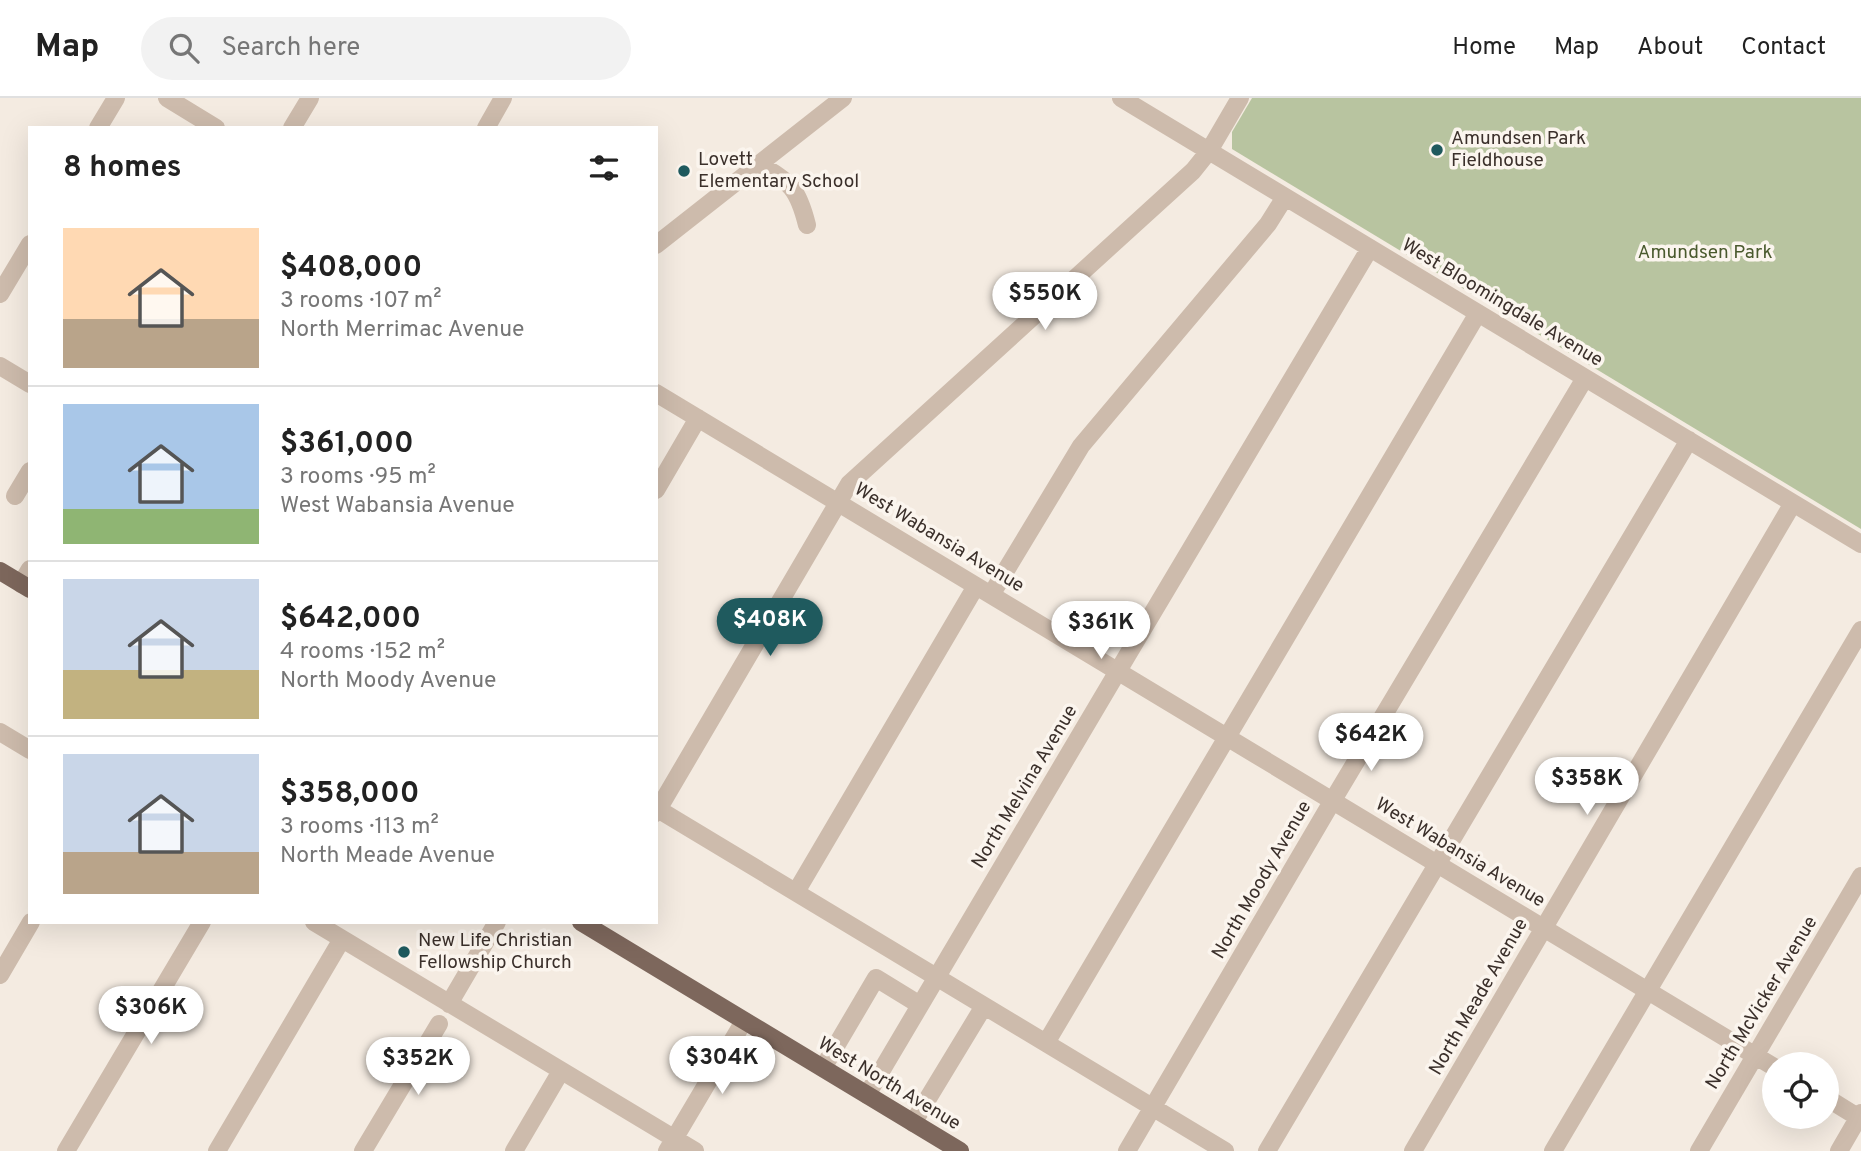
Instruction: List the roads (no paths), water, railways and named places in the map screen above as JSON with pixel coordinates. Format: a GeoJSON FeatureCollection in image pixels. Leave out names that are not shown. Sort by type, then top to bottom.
{"type":"FeatureCollection","features":[{"type":"Feature","properties":{"kind":"main road"},"geometry":{"type":"LineString","coordinates":[[0,571],[27,581]]}},
{"type":"Feature","properties":{"kind":"main road","name":"West North Avenue"},"geometry":{"type":"LineString","coordinates":[[587,924],[960,1151]]}},
{"type":"Feature","properties":{"kind":"street"},"geometry":{"type":"LineString","coordinates":[[99,126],[116,98]]}},
{"type":"Feature","properties":{"kind":"street"},"geometry":{"type":"LineString","coordinates":[[167,98],[213,126]]}},
{"type":"Feature","properties":{"kind":"street"},"geometry":{"type":"LineString","coordinates":[[293,126],[310,98]]}},
{"type":"Feature","properties":{"kind":"street"},"geometry":{"type":"LineString","coordinates":[[487,126],[503,98]]}},
{"type":"Feature","properties":{"kind":"street"},"geometry":{"type":"LineString","coordinates":[[658,243],[843,98]]}},
{"type":"Feature","properties":{"kind":"street","name":"West Bloomingdale Avenue"},"geometry":{"type":"LineString","coordinates":[[1121,98],[1861,544]]}},
{"type":"Feature","properties":{"kind":"street"},"geometry":{"type":"LineString","coordinates":[[658,808],[849,484],[1193,171],[1209,151],[1240,98]]}},
{"type":"Feature","properties":{"kind":"street"},"geometry":{"type":"LineString","coordinates":[[758,164],[791,185],[802,206],[807,225]]}},
{"type":"Feature","properties":{"kind":"street"},"geometry":{"type":"LineString","coordinates":[[796,892],[983,590],[1081,446],[1268,224],[1284,197]]}},
{"type":"Feature","properties":{"kind":"street"},"geometry":{"type":"LineString","coordinates":[[0,294],[28,247]]}},
{"type":"Feature","properties":{"kind":"street","name":"North Melvina Avenue"},"geometry":{"type":"LineString","coordinates":[[867,1095],[1370,248]]}},
{"type":"Feature","properties":{"kind":"street"},"geometry":{"type":"LineString","coordinates":[[1046,1043],[1478,313]]}},
{"type":"Feature","properties":{"kind":"street"},"geometry":{"type":"LineString","coordinates":[[0,366],[28,383]]}},
{"type":"Feature","properties":{"kind":"street","name":"North Moody Avenue"},"geometry":{"type":"LineString","coordinates":[[1126,1151],[1585,377]]}},
{"type":"Feature","properties":{"kind":"street","name":"West Wabansia Avenue"},"geometry":{"type":"LineString","coordinates":[[658,394],[1762,1059]]}},
{"type":"Feature","properties":{"kind":"street"},"geometry":{"type":"LineString","coordinates":[[658,487],[698,418]]}},
{"type":"Feature","properties":{"kind":"street"},"geometry":{"type":"LineString","coordinates":[[1267,1151],[1689,440]]}},
{"type":"Feature","properties":{"kind":"street"},"geometry":{"type":"LineString","coordinates":[[15,496],[28,474]]}},
{"type":"Feature","properties":{"kind":"street","name":"North Meade Avenue"},"geometry":{"type":"LineString","coordinates":[[1413,1151],[1793,503]]}},
{"type":"Feature","properties":{"kind":"street"},"geometry":{"type":"LineString","coordinates":[[1553,1151],[1861,630]]}},
{"type":"Feature","properties":{"kind":"street"},"geometry":{"type":"LineString","coordinates":[[1,735],[28,749]]}},
{"type":"Feature","properties":{"kind":"street"},"geometry":{"type":"LineString","coordinates":[[658,811],[1225,1151]]}},
{"type":"Feature","properties":{"kind":"street","name":"North McVicker Avenue"},"geometry":{"type":"LineString","coordinates":[[1699,1151],[1861,876]]}},
{"type":"Feature","properties":{"kind":"street"},"geometry":{"type":"LineString","coordinates":[[0,975],[30,924]]}},
{"type":"Feature","properties":{"kind":"street"},"geometry":{"type":"LineString","coordinates":[[66,1151],[201,924]]}},
{"type":"Feature","properties":{"kind":"street"},"geometry":{"type":"LineString","coordinates":[[317,924],[561,1071],[671,1145],[695,1151]]}},
{"type":"Feature","properties":{"kind":"street"},"geometry":{"type":"LineString","coordinates":[[449,1004],[496,924]]}},
{"type":"Feature","properties":{"kind":"street"},"geometry":{"type":"LineString","coordinates":[[217,1151],[342,939]]}},
{"type":"Feature","properties":{"kind":"street"},"geometry":{"type":"LineString","coordinates":[[823,1068],[876,978],[920,1005]]}},
{"type":"Feature","properties":{"kind":"street"},"geometry":{"type":"LineString","coordinates":[[913,1123],[984,1006]]}},
{"type":"Feature","properties":{"kind":"street"},"geometry":{"type":"LineString","coordinates":[[671,1145],[744,1021]]}},
{"type":"Feature","properties":{"kind":"street"},"geometry":{"type":"LineString","coordinates":[[363,1151],[439,1024]]}},
{"type":"Feature","properties":{"kind":"street"},"geometry":{"type":"LineString","coordinates":[[514,1151],[561,1071]]}},
{"type":"Feature","properties":{"kind":"street"},"geometry":{"type":"LineString","coordinates":[[1839,1105],[1860,1117],[1839,1151]]}},
{"type":"Feature","properties":{"kind":"place","name":"Amundsen Park Fieldhouse"},"geometry":{"type":"Point","coordinates":[1437,150]}},
{"type":"Feature","properties":{"kind":"place","name":"Lovett Elementary School"},"geometry":{"type":"Point","coordinates":[684,171]}},
{"type":"Feature","properties":{"kind":"place","name":"New Life Christian Fellowship Church"},"geometry":{"type":"Point","coordinates":[404,952]}},
{"type":"Feature","properties":{"kind":"park label","name":"Amundsen Park"},"geometry":{"type":"Point","coordinates":[1705,253]}}]}
